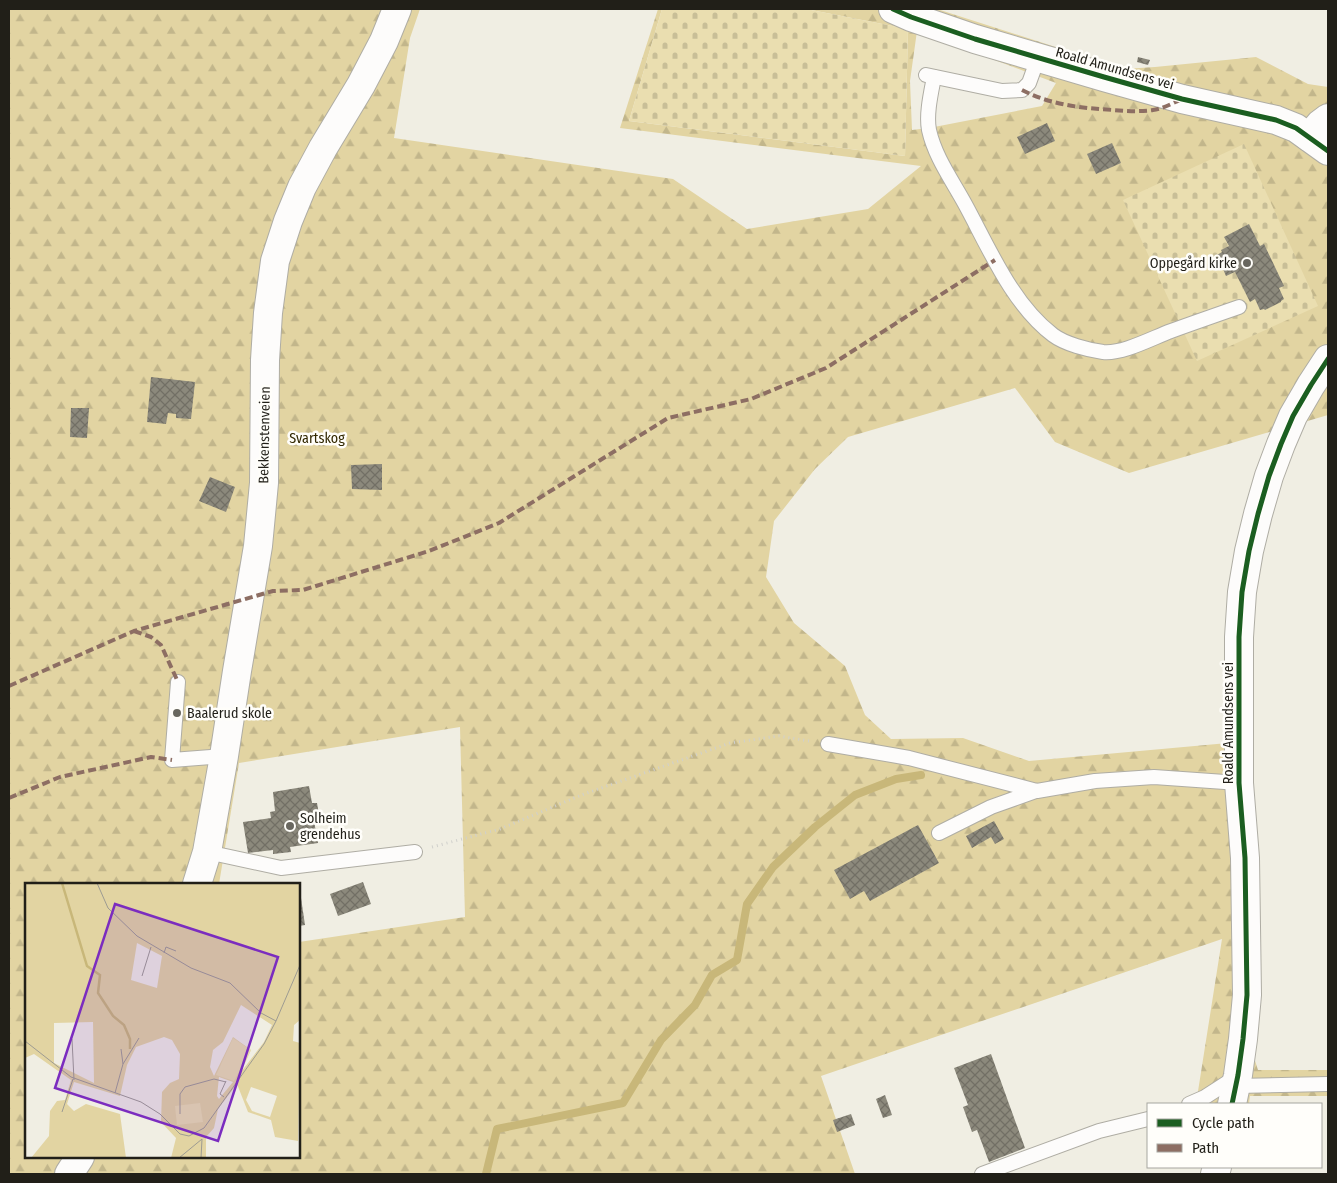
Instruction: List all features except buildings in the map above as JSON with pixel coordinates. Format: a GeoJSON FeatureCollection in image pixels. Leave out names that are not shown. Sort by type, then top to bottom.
{"type":"FeatureCollection","features":[{"type":"Feature","properties":{"kind":"street","name":"Bekkenstenveien"},"geometry":{"type":"LineString","coordinates":[[197,883],[207,852],[258,546],[264,482],[265,360],[268,313],[275,261],[302,187],[361,85],[384,41],[397,9]]}},
{"type":"Feature","properties":{"kind":"street","name":"Roald Amundsens vei"},"geometry":{"type":"LineString","coordinates":[[893,9],[975,39],[1153,92],[1276,120],[1296,128],[1318,144]]}},
{"type":"Feature","properties":{"kind":"street"},"geometry":{"type":"LineString","coordinates":[[1318,144],[1320,124],[1328,118]]}},
{"type":"Feature","properties":{"kind":"street","name":"Roald Amundsens vei"},"geometry":{"type":"LineString","coordinates":[[1236,1088],[1247,996],[1245,858],[1239,783],[1239,637],[1242,592],[1249,552],[1269,476],[1293,416],[1328,359]]}},
{"type":"Feature","properties":{"kind":"street"},"geometry":{"type":"LineString","coordinates":[[69,1174],[79,1158]]}},
{"type":"Feature","properties":{"kind":"lane"},"geometry":{"type":"LineString","coordinates":[[1038,58],[1030,82],[1022,90],[1002,91],[929,76],[929,128],[939,159],[995,260],[1033,317],[1055,336],[1084,349],[1106,352],[1132,347],[1239,307]]}},
{"type":"Feature","properties":{"kind":"lane"},"geometry":{"type":"LineString","coordinates":[[178,682],[172,760],[224,756]]}},
{"type":"Feature","properties":{"kind":"lane"},"geometry":{"type":"LineString","coordinates":[[828,744],[910,758],[1037,791]]}},
{"type":"Feature","properties":{"kind":"lane"},"geometry":{"type":"LineString","coordinates":[[939,832],[991,807],[1037,791],[1095,781],[1154,777],[1239,783]]}},
{"type":"Feature","properties":{"kind":"lane"},"geometry":{"type":"LineString","coordinates":[[207,852],[280,868],[415,852]]}},
{"type":"Feature","properties":{"kind":"lane"},"geometry":{"type":"LineString","coordinates":[[1191,1103],[1236,1088],[1328,1084]]}},
{"type":"Feature","properties":{"kind":"lane"},"geometry":{"type":"LineString","coordinates":[[982,1174],[1099,1130],[1147,1119]]}},
{"type":"Feature","properties":{"kind":"path"},"geometry":{"type":"LineString","coordinates":[[415,852],[500,829],[584,794],[730,743],[779,736],[828,744]]}},
{"type":"Feature","properties":{"kind":"green space","name":"Svartskog"},"geometry":{"type":"Polygon","coordinates":[[[9,9],[420,9],[410,38],[394,138],[673,179],[747,229],[868,209],[921,166],[620,128],[658,9],[662,9],[629,121],[905,156],[908,29],[806,9],[937,9],[1124,69],[1256,57],[1308,84],[1328,87],[1328,415],[1129,473],[1055,442],[1015,388],[848,437],[815,469],[774,521],[766,577],[794,623],[845,666],[865,715],[891,739],[963,738],[1029,761],[1250,741],[1250,1045],[1258,1070],[1328,1070],[1328,1096],[1250,1096],[1249,1103],[1196,1103],[1222,939],[821,1076],[855,1174],[9,1174],[9,9]],[[917,31],[910,81],[912,130],[1042,106],[1056,83],[917,31]]]}},
{"type":"Feature","properties":{"kind":"green space"},"geometry":{"type":"Polygon","coordinates":[[[662,9],[806,9],[908,29],[905,156],[629,121],[662,9]]]}},
{"type":"Feature","properties":{"kind":"green space"},"geometry":{"type":"Polygon","coordinates":[[[1244,144],[1318,306],[1197,361],[1123,200],[1244,144]]]}},
{"type":"Feature","properties":{"kind":"waterway"},"geometry":{"type":"LineString","coordinates":[[486,1174],[497,1129],[623,1103],[661,1040],[695,1005],[712,975],[737,960],[747,904],[773,867],[815,827],[855,795],[896,779],[921,775]]}},
{"type":"Feature","properties":{"kind":"marked path"},"geometry":{"type":"LineString","coordinates":[[1022,90],[1066,105],[1123,111],[1156,109],[1168,106],[1182,99]]}},
{"type":"Feature","properties":{"kind":"marked path"},"geometry":{"type":"LineString","coordinates":[[9,686],[134,631],[273,591],[303,590],[429,551],[499,523],[668,418],[751,399],[826,368],[995,260]]}},
{"type":"Feature","properties":{"kind":"marked path"},"geometry":{"type":"LineString","coordinates":[[134,631],[151,637],[161,645],[178,682]]}},
{"type":"Feature","properties":{"kind":"marked path"},"geometry":{"type":"LineString","coordinates":[[9,798],[60,777],[151,757],[172,760]]}},
{"type":"Feature","properties":{"kind":"cycle path"},"geometry":{"type":"LineString","coordinates":[[893,9],[975,39],[1104,77],[1182,99],[1276,120],[1296,128],[1328,151]]}},
{"type":"Feature","properties":{"kind":"cycle path"},"geometry":{"type":"LineString","coordinates":[[1232,1103],[1243,1039],[1247,995],[1245,858],[1239,783],[1239,637],[1242,592],[1249,551],[1269,476],[1293,416],[1328,359]]}},
{"type":"Feature","properties":{"kind":"place","name":"Oppegård kirke"},"geometry":{"type":"Point","coordinates":[1247,263]}},
{"type":"Feature","properties":{"kind":"place","name":"Baalerud skole"},"geometry":{"type":"Point","coordinates":[177,713]}},
{"type":"Feature","properties":{"kind":"place","name":"Solheim grendehus"},"geometry":{"type":"Point","coordinates":[290,826]}}]}
